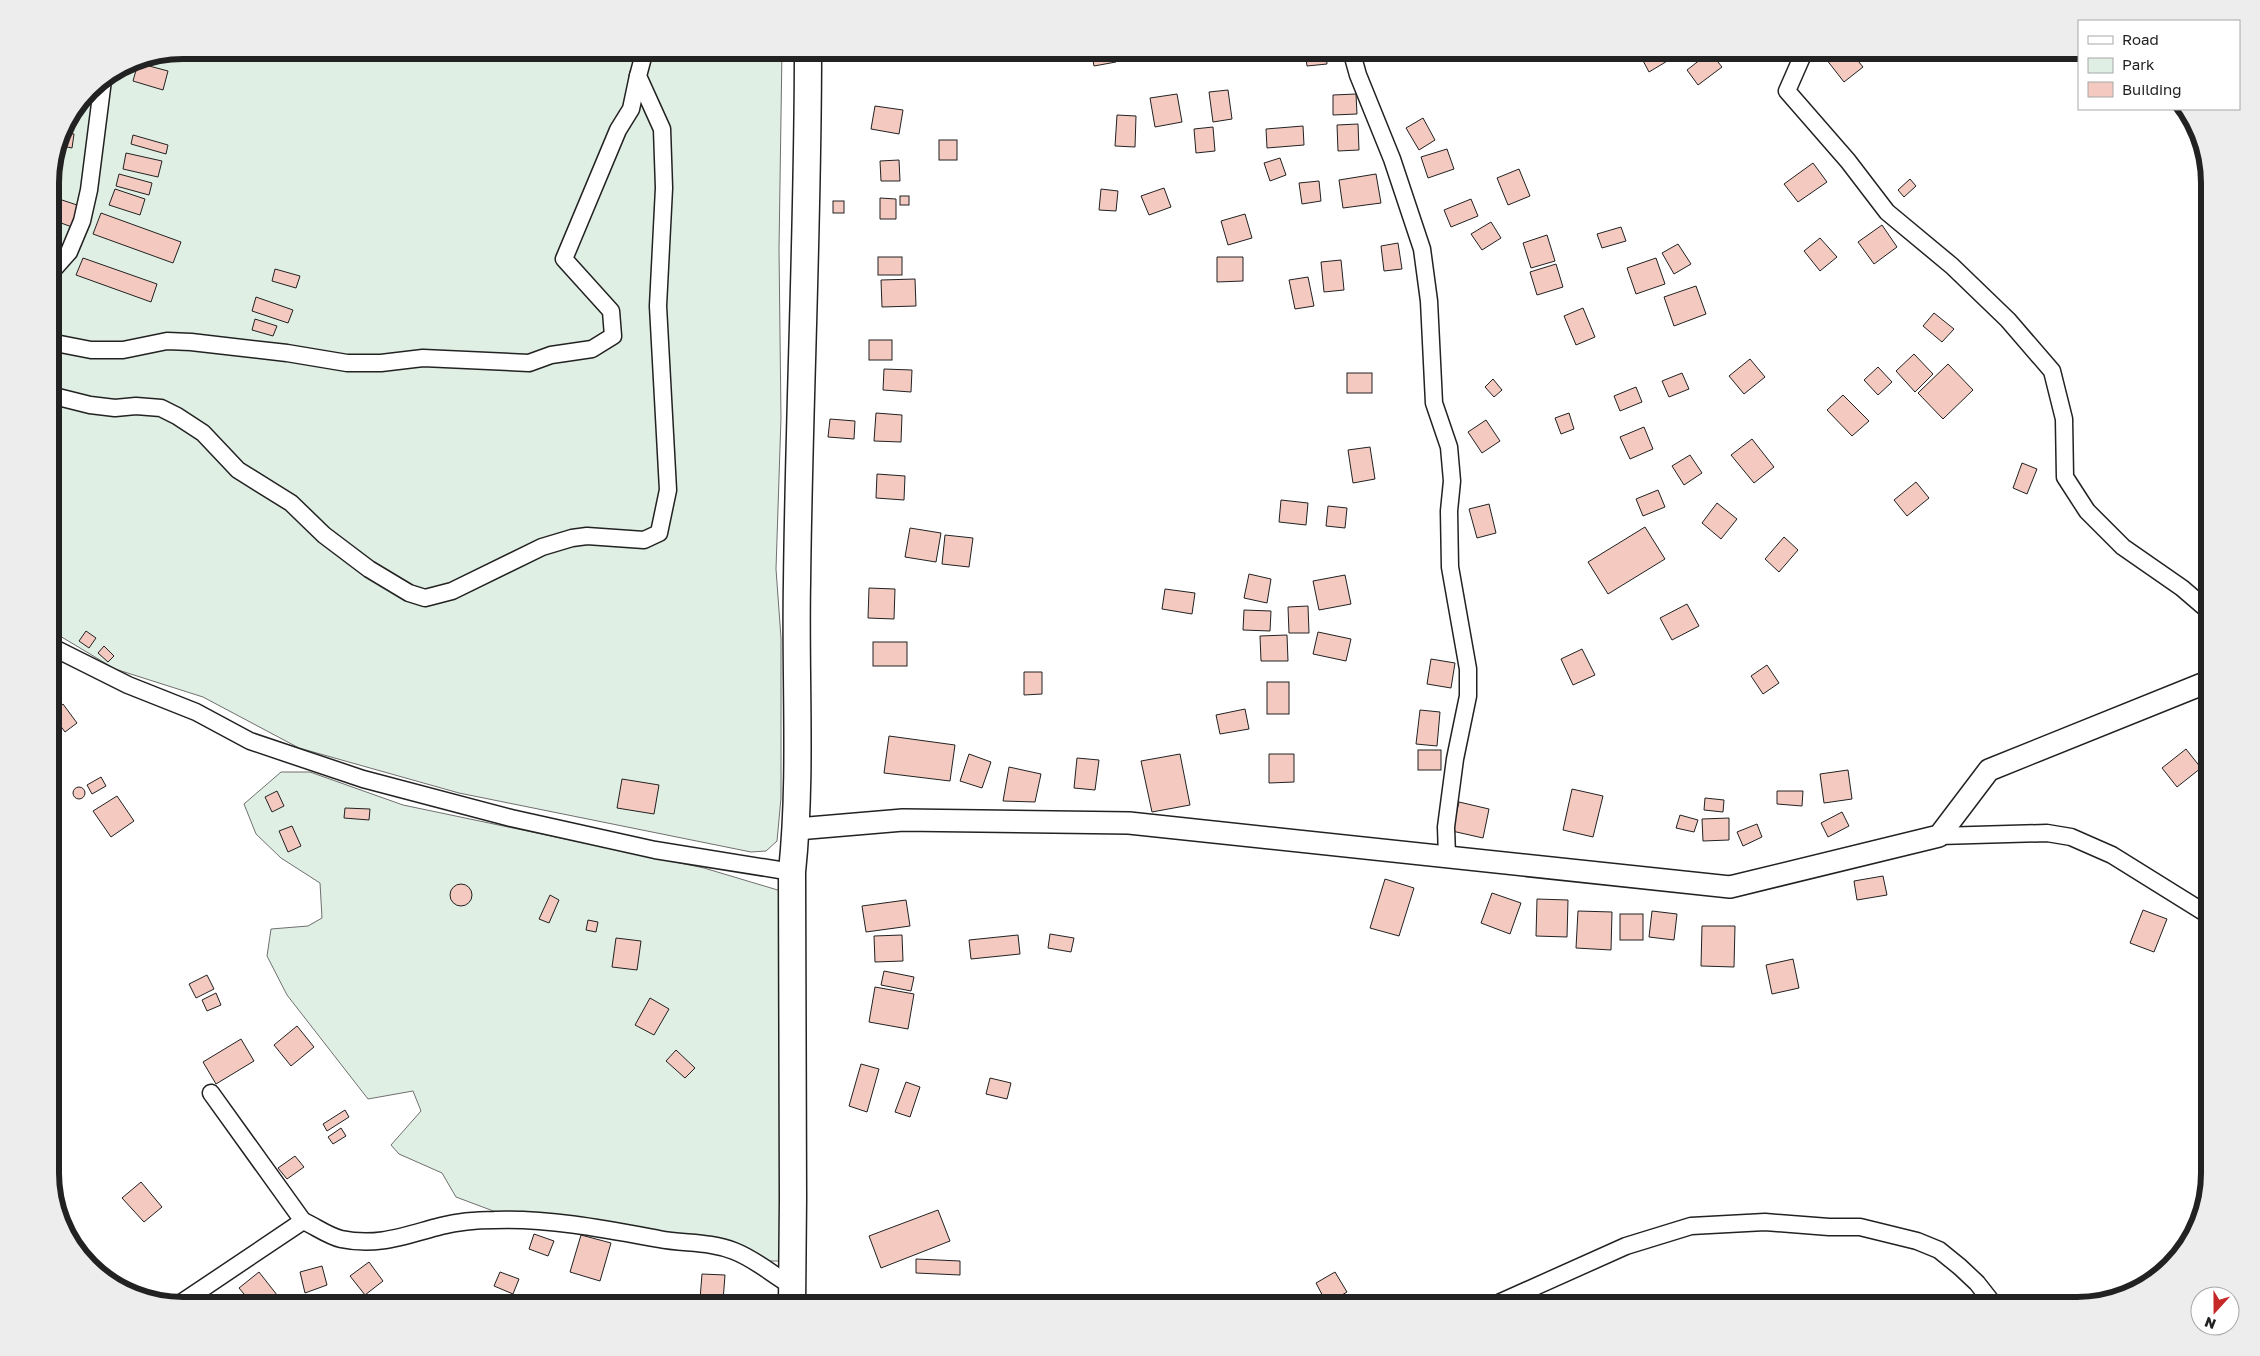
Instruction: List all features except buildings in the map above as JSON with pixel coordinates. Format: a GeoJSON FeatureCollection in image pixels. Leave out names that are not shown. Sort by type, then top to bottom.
{"type":"FeatureCollection","features":[{"type":"Feature","properties":{"kind":"main road"},"geometry":{"type":"LineString","coordinates":[[792,1296],[794,1198],[792,872],[796,829],[797,583],[808,140],[808,59]]}},
{"type":"Feature","properties":{"kind":"street"},"geometry":{"type":"LineString","coordinates":[[59,344],[91,350],[123,350],[167,341],[191,342],[356,363],[381,363],[424,358],[529,363],[550,355],[592,349],[613,336],[611,311],[564,259],[618,130],[631,109],[643,59]]}},
{"type":"Feature","properties":{"kind":"street"},"geometry":{"type":"LineString","coordinates":[[1354,59],[1358,75],[1392,159],[1422,249],[1429,301],[1434,403],[1449,447],[1452,481],[1449,512],[1450,567],[1468,678],[1468,696],[1455,759],[1446,827],[1447,856]]}},
{"type":"Feature","properties":{"kind":"street"},"geometry":{"type":"LineString","coordinates":[[1801,59],[1787,91],[1848,161],[1887,212],[1952,266],[2008,320],[2052,372],[2064,419],[2065,477],[2086,510],[2123,547],[2182,588],[2201,604]]}},
{"type":"Feature","properties":{"kind":"street"},"geometry":{"type":"LineString","coordinates":[[59,397],[90,405],[115,408],[136,406],[161,408],[177,416],[203,433],[238,470],[291,503],[324,535],[369,569],[409,592],[425,598],[452,591],[542,547],[572,538],[587,536],[644,540],[659,533],[668,490],[658,306],[664,188],[662,129],[638,76]]}},
{"type":"Feature","properties":{"kind":"street"},"geometry":{"type":"LineString","coordinates":[[59,263],[69,252],[82,221],[89,190],[102,88]]}},
{"type":"Feature","properties":{"kind":"street"},"geometry":{"type":"LineString","coordinates":[[59,650],[128,685],[196,712],[250,741],[363,779],[511,818],[655,850],[792,872]]}},
{"type":"Feature","properties":{"kind":"street"},"geometry":{"type":"LineString","coordinates":[[1939,836],[1989,770],[2201,685]]}},
{"type":"Feature","properties":{"kind":"street"},"geometry":{"type":"LineString","coordinates":[[796,829],[903,820],[1129,823],[1730,887],[1939,836],[2047,833],[2071,837],[2112,855],[2201,910]]}},
{"type":"Feature","properties":{"kind":"street"},"geometry":{"type":"LineString","coordinates":[[211,1093],[303,1220],[339,1238],[363,1242],[392,1240],[443,1226],[493,1220],[563,1223],[630,1233],[661,1240],[715,1245],[763,1265],[792,1296]]}},
{"type":"Feature","properties":{"kind":"street"},"geometry":{"type":"LineString","coordinates":[[190,1297],[303,1220]]}},
{"type":"Feature","properties":{"kind":"street"},"geometry":{"type":"LineString","coordinates":[[1512,1297],[1626,1246],[1691,1226],[1765,1222],[1829,1227],[1860,1227],[1917,1241],[1939,1250],[1977,1283],[1988,1297]]}},
{"type":"Feature","properties":{"kind":"green space"},"geometry":{"type":"Polygon","coordinates":[[[183,59],[782,59],[779,249],[781,418],[776,569],[781,638],[781,798],[777,841],[766,851],[751,852],[459,793],[299,748],[203,697],[115,669],[59,635],[59,174],[61,158],[68,135],[84,107],[101,89],[135,68],[158,61],[183,59]]]}},
{"type":"Feature","properties":{"kind":"green space"},"geometry":{"type":"Polygon","coordinates":[[[281,772],[310,772],[403,805],[704,868],[781,891],[780,1261],[770,1261],[742,1249],[567,1218],[496,1212],[456,1197],[442,1173],[399,1154],[391,1145],[421,1111],[413,1091],[368,1099],[287,995],[267,956],[271,929],[308,926],[322,918],[320,883],[281,858],[256,834],[244,804],[281,772]]]}}]}
